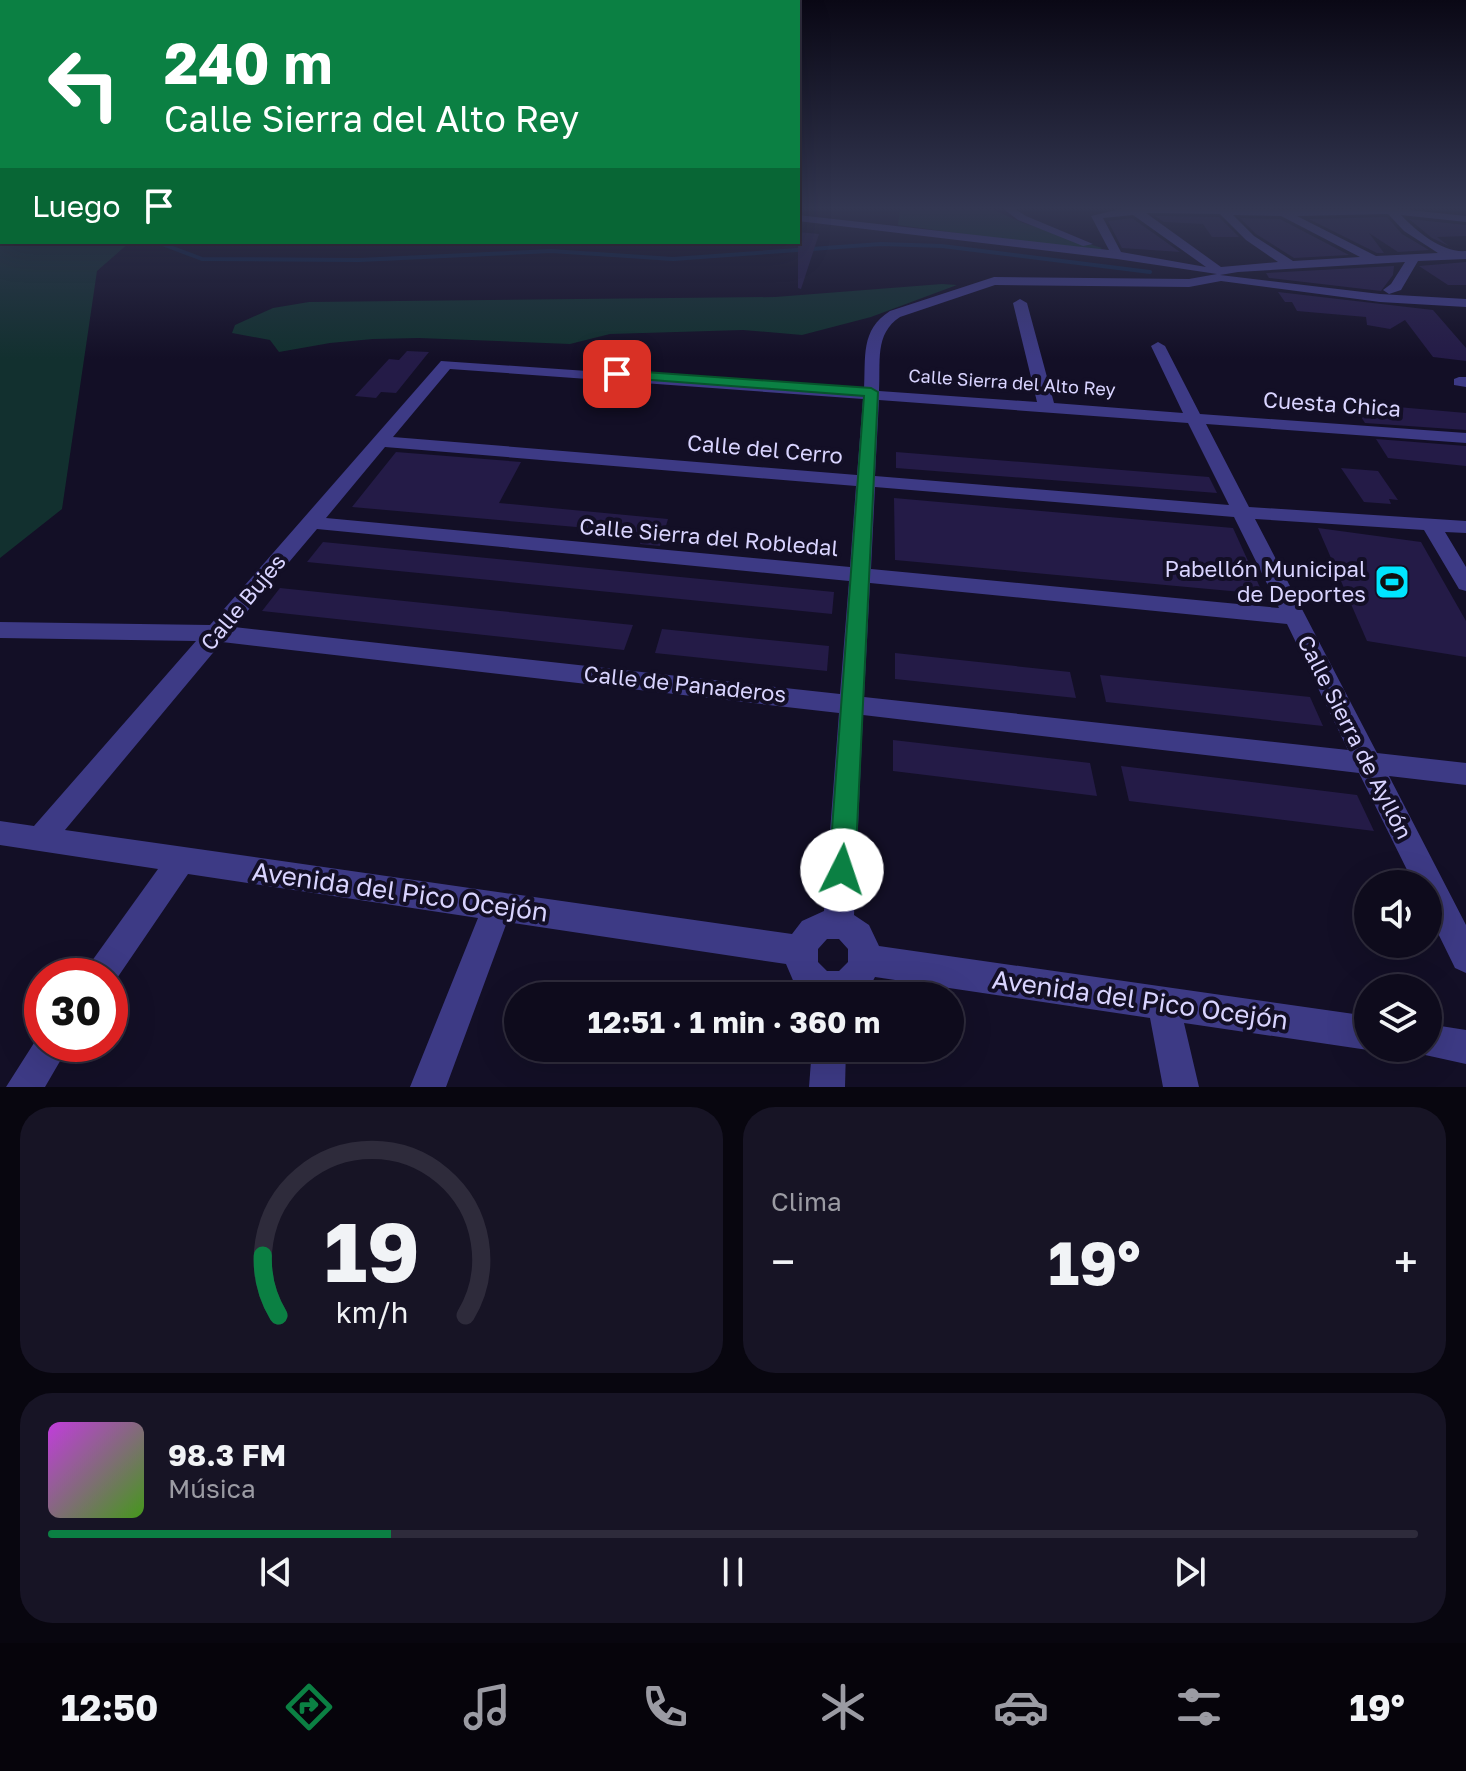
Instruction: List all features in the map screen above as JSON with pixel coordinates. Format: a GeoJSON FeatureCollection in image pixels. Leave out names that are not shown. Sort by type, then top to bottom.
{"type":"FeatureCollection","features":[{"type":"Feature","properties":{"kind":"street"},"geometry":{"type":"LineString","coordinates":[[1132,258],[1219,274],[1466,303]]}},
{"type":"Feature","properties":{"kind":"street"},"geometry":{"type":"LineString","coordinates":[[1202,258],[1219,274]]}},
{"type":"Feature","properties":{"kind":"street"},"geometry":{"type":"LineString","coordinates":[[1280,258],[1289,264]]}},
{"type":"Feature","properties":{"kind":"street"},"geometry":{"type":"LineString","coordinates":[[1370,258],[1374,260]]}},
{"type":"Feature","properties":{"kind":"street"},"geometry":{"type":"LineString","coordinates":[[1383,292],[1396,287],[1414,258]]}},
{"type":"Feature","properties":{"kind":"street"},"geometry":{"type":"LineString","coordinates":[[838,925],[875,332],[884,321],[994,281],[1189,283],[1219,274],[1289,264],[1417,258]]}},
{"type":"Feature","properties":{"kind":"street"},"geometry":{"type":"LineString","coordinates":[[1020,303],[1046,405]]}},
{"type":"Feature","properties":{"kind":"street","name":"Calle Sierra de Ayllón"},"geometry":{"type":"LineString","coordinates":[[1158,346],[1466,957]]}},
{"type":"Feature","properties":{"kind":"street","name":"Calle Sierra del Alto Rey"},"geometry":{"type":"LineString","coordinates":[[446,364],[1194,416]]}},
{"type":"Feature","properties":{"kind":"street","name":"Calle Bujes"},"geometry":{"type":"LineString","coordinates":[[40,839],[446,364]]}},
{"type":"Feature","properties":{"kind":"street","name":"Cuesta Chica"},"geometry":{"type":"LineString","coordinates":[[1194,416],[1466,438]]}},
{"type":"Feature","properties":{"kind":"street","name":"Calle del Cerro"},"geometry":{"type":"LineString","coordinates":[[380,441],[1242,512],[1466,527]]}},
{"type":"Feature","properties":{"kind":"street","name":"Calle Sierra del Robledal"},"geometry":{"type":"LineString","coordinates":[[310,522],[1295,617]]}},
{"type":"Feature","properties":{"kind":"street"},"geometry":{"type":"LineString","coordinates":[[1430,523],[1466,584]]}},
{"type":"Feature","properties":{"kind":"street","name":"Calle de Panaderos"},"geometry":{"type":"LineString","coordinates":[[0,630],[217,633],[1466,774]]}},
{"type":"Feature","properties":{"kind":"street","name":"Avenida del Pico Ocejón"},"geometry":{"type":"LineString","coordinates":[[0,833],[800,951]]}},
{"type":"Feature","properties":{"kind":"street"},"geometry":{"type":"LineString","coordinates":[[113,958],[181,860]]}},
{"type":"Feature","properties":{"kind":"street"},"geometry":{"type":"LineString","coordinates":[[428,1087],[498,906]]}},
{"type":"Feature","properties":{"kind":"street"},"geometry":{"type":"LineString","coordinates":[[817,982],[805,971],[800,951],[809,932],[827,924],[846,928],[860,942],[865,960],[859,977],[853,982]]}},
{"type":"Feature","properties":{"kind":"street","name":"Avenida del Pico Ocejón"},"geometry":{"type":"LineString","coordinates":[[865,960],[1354,1031]]}},
{"type":"Feature","properties":{"kind":"street"},"geometry":{"type":"LineString","coordinates":[[1163,1003],[1181,1087]]}},
{"type":"Feature","properties":{"kind":"street"},"geometry":{"type":"LineString","coordinates":[[1442,1043],[1466,1047]]}},
{"type":"Feature","properties":{"kind":"street"},"geometry":{"type":"LineString","coordinates":[[24,1087],[41,1062]]}},
{"type":"Feature","properties":{"kind":"street"},"geometry":{"type":"LineString","coordinates":[[827,1087],[828,1062]]}},
{"type":"Feature","properties":{"kind":"green space"},"geometry":{"type":"Polygon","coordinates":[[[0,258],[112,258],[97,271],[62,509],[0,558],[0,258]]]}},
{"type":"Feature","properties":{"kind":"green space"},"geometry":{"type":"Polygon","coordinates":[[[957,285],[871,317],[802,335],[743,330],[610,334],[570,344],[373,339],[279,352],[270,340],[232,333],[235,325],[273,308],[309,302],[775,297],[957,285]]]}},
{"type":"Feature","properties":{"kind":"building"},"geometry":{"type":"Polygon","coordinates":[[[798,258],[811,258],[801,289],[798,288],[798,258]]]}},
{"type":"Feature","properties":{"kind":"building"},"geometry":{"type":"Polygon","coordinates":[[[1466,262],[1466,285],[1448,285],[1419,266],[1466,262]]]}},
{"type":"Feature","properties":{"kind":"building"},"geometry":{"type":"Polygon","coordinates":[[[1394,266],[1393,275],[1381,291],[1269,278],[1266,273],[1394,266]]]}},
{"type":"Feature","properties":{"kind":"building"},"geometry":{"type":"Polygon","coordinates":[[[1278,292],[1433,310],[1466,348],[1466,361],[1433,357],[1405,320],[1390,329],[1367,325],[1366,317],[1297,311],[1292,302],[1285,302],[1278,292]]]}},
{"type":"Feature","properties":{"kind":"building"},"geometry":{"type":"Polygon","coordinates":[[[407,351],[429,352],[396,393],[381,392],[376,398],[355,396],[389,359],[399,360],[407,351]]]}},
{"type":"Feature","properties":{"kind":"building"},"geometry":{"type":"Polygon","coordinates":[[[1352,403],[1466,413],[1466,430],[1365,423],[1352,403]]]}},
{"type":"Feature","properties":{"kind":"building"},"geometry":{"type":"Polygon","coordinates":[[[1376,439],[1466,446],[1466,466],[1388,458],[1376,439]]]}},
{"type":"Feature","properties":{"kind":"building"},"geometry":{"type":"Polygon","coordinates":[[[396,452],[521,462],[499,503],[668,519],[660,546],[640,544],[644,533],[352,507],[396,452]]]}},
{"type":"Feature","properties":{"kind":"building"},"geometry":{"type":"Polygon","coordinates":[[[896,452],[1209,477],[1217,493],[896,468],[896,452]]]}},
{"type":"Feature","properties":{"kind":"building"},"geometry":{"type":"Polygon","coordinates":[[[1341,468],[1378,471],[1398,500],[1389,499],[1391,504],[1364,502],[1341,468]]]}},
{"type":"Feature","properties":{"kind":"building"},"geometry":{"type":"Polygon","coordinates":[[[894,498],[1233,528],[1263,594],[895,560],[894,498]]]}},
{"type":"Feature","properties":{"kind":"building","name":"Pabellón Municipal de Deportes"},"geometry":{"type":"Polygon","coordinates":[[[1318,528],[1421,542],[1466,621],[1466,657],[1367,641],[1318,528]]]}},
{"type":"Feature","properties":{"kind":"building"},"geometry":{"type":"Polygon","coordinates":[[[323,542],[834,592],[832,614],[307,562],[323,542]]]}},
{"type":"Feature","properties":{"kind":"building"},"geometry":{"type":"Polygon","coordinates":[[[280,588],[633,625],[624,650],[262,611],[280,588]]]}},
{"type":"Feature","properties":{"kind":"building"},"geometry":{"type":"Polygon","coordinates":[[[662,629],[829,646],[827,671],[655,653],[662,629]]]}},
{"type":"Feature","properties":{"kind":"building"},"geometry":{"type":"Polygon","coordinates":[[[895,653],[1070,672],[1076,698],[895,679],[895,653]]]}},
{"type":"Feature","properties":{"kind":"building"},"geometry":{"type":"Polygon","coordinates":[[[1100,675],[1310,697],[1323,726],[1106,702],[1100,675]]]}},
{"type":"Feature","properties":{"kind":"building"},"geometry":{"type":"Polygon","coordinates":[[[893,740],[1090,763],[1097,796],[893,771],[893,740]]]}},
{"type":"Feature","properties":{"kind":"building"},"geometry":{"type":"Polygon","coordinates":[[[1121,766],[1357,795],[1374,831],[1129,801],[1121,766]]]}},
{"type":"Feature","properties":{"kind":"waterway"},"geometry":{"type":"LineString","coordinates":[[199,258],[407,258]]}},
{"type":"Feature","properties":{"kind":"waterway"},"geometry":{"type":"LineString","coordinates":[[654,258],[691,258]]}},
{"type":"Feature","properties":{"kind":"waterway"},"geometry":{"type":"LineString","coordinates":[[1036,258],[1150,272]]}},
{"type":"Feature","properties":{"kind":"place","name":"Pabellón Municipal de Deportes"},"geometry":{"type":"Point","coordinates":[1392,582]}},
{"type":"Feature","properties":{"kind":"route"},"geometry":{"type":"LineString","coordinates":[[617,374],[871,392],[842,870]]}}]}
